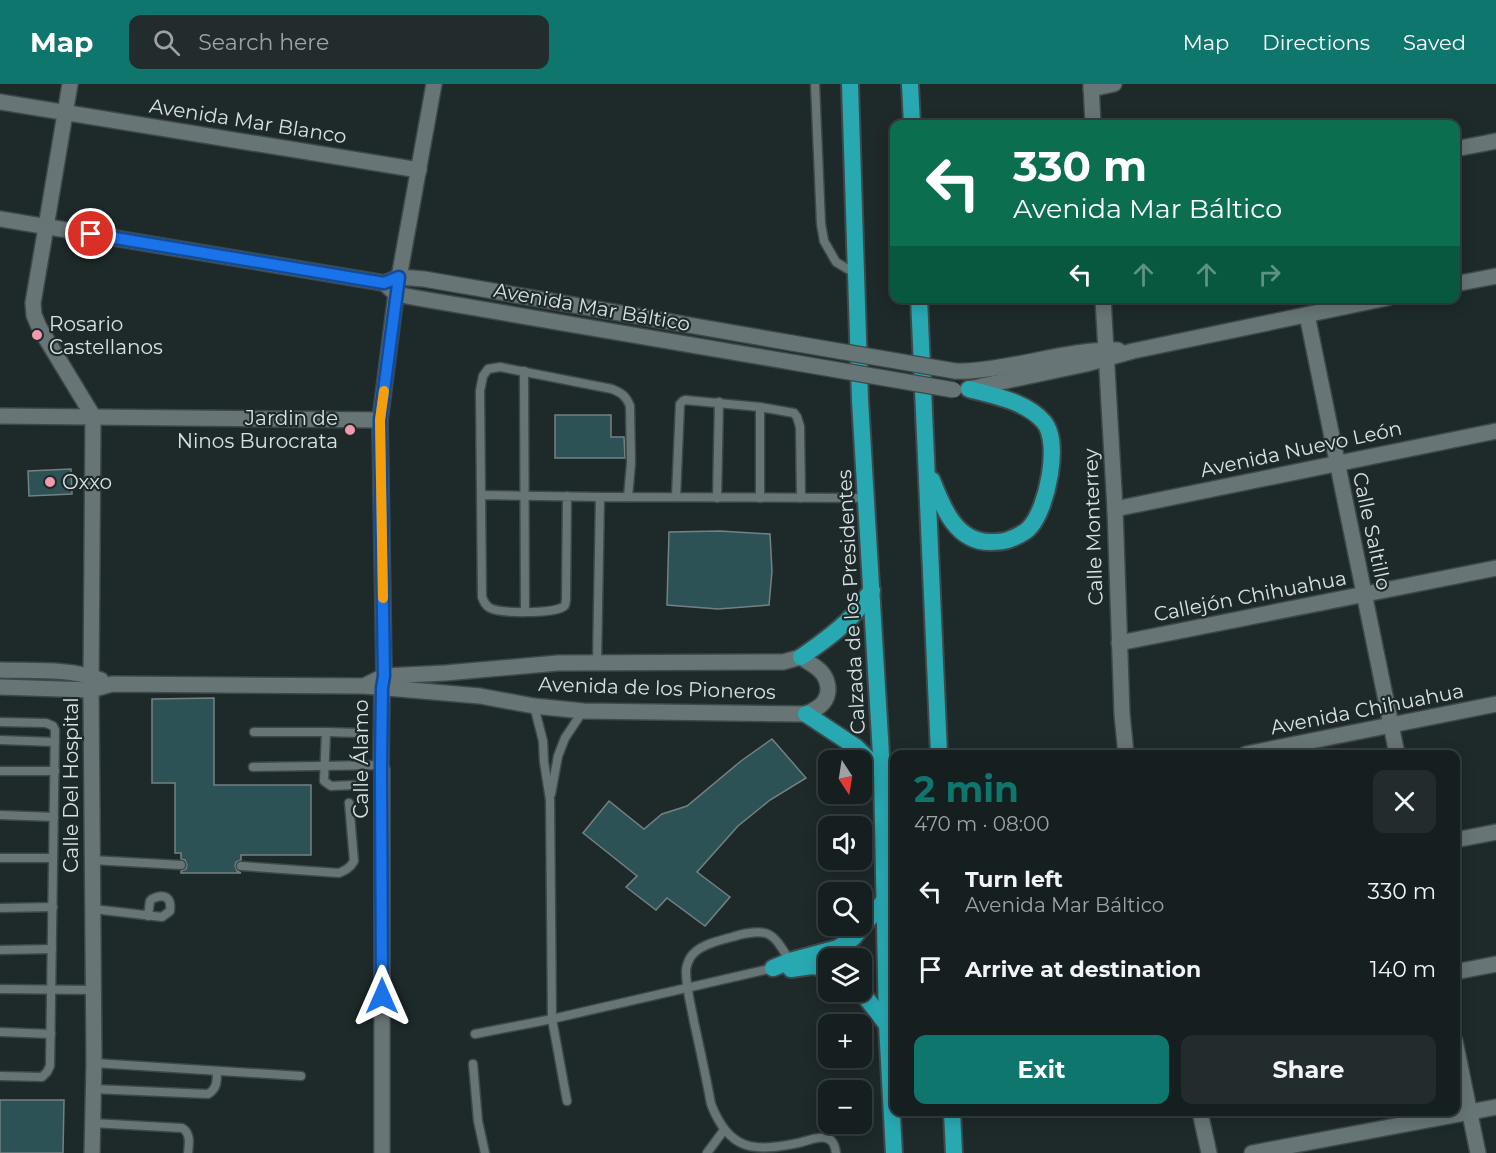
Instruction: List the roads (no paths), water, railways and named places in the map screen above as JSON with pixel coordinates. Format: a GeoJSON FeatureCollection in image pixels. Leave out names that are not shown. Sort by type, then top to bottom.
{"type":"FeatureCollection","features":[{"type":"Feature","properties":{"kind":"highway","name":"Calzada de los Presidentes"},"geometry":{"type":"LineString","coordinates":[[850,84],[860,400],[882,772],[890,1079]]}},
{"type":"Feature","properties":{"kind":"highway"},"geometry":{"type":"LineString","coordinates":[[910,84],[912,120]]}},
{"type":"Feature","properties":{"kind":"highway"},"geometry":{"type":"LineString","coordinates":[[919,303],[939,750]]}},
{"type":"Feature","properties":{"kind":"highway"},"geometry":{"type":"LineString","coordinates":[[926,466],[943,508],[952,523],[968,537],[983,542],[1002,542],[1019,536],[1031,527],[1038,515],[1048,490],[1052,462],[1050,437],[1045,423],[1021,405],[962,390]]}},
{"type":"Feature","properties":{"kind":"highway"},"geometry":{"type":"LineString","coordinates":[[801,657],[823,642],[855,613],[872,590]]}},
{"type":"Feature","properties":{"kind":"highway"},"geometry":{"type":"LineString","coordinates":[[806,714],[856,747],[882,772]]}},
{"type":"Feature","properties":{"kind":"highway"},"geometry":{"type":"LineString","coordinates":[[772,968],[837,948],[853,938],[884,901]]}},
{"type":"Feature","properties":{"kind":"highway"},"geometry":{"type":"LineString","coordinates":[[772,968],[818,967]]}},
{"type":"Feature","properties":{"kind":"highway"},"geometry":{"type":"LineString","coordinates":[[870,1002],[887,1024]]}},
{"type":"Feature","properties":{"kind":"highway","name":"Calzada de los Presidentes"},"geometry":{"type":"LineString","coordinates":[[892,1116],[894,1153]]}},
{"type":"Feature","properties":{"kind":"highway"},"geometry":{"type":"LineString","coordinates":[[952,1116],[954,1153]]}},
{"type":"Feature","properties":{"kind":"street"},"geometry":{"type":"LineString","coordinates":[[70,84],[33,303],[34,315],[39,327],[93,416]]}},
{"type":"Feature","properties":{"kind":"street","name":"Calle Álamo"},"geometry":{"type":"LineString","coordinates":[[382,1153],[381,765],[383,682],[380,420],[396,294],[434,84]]}},
{"type":"Feature","properties":{"kind":"street"},"geometry":{"type":"LineString","coordinates":[[1093,120],[1091,86],[1114,84]]}},
{"type":"Feature","properties":{"kind":"street","name":"Avenida Mar Blanco"},"geometry":{"type":"LineString","coordinates":[[0,102],[418,170]]}},
{"type":"Feature","properties":{"kind":"street"},"geometry":{"type":"LineString","coordinates":[[1460,148],[1496,141]]}},
{"type":"Feature","properties":{"kind":"street"},"geometry":{"type":"LineString","coordinates":[[0,219],[384,283],[396,294]]}},
{"type":"Feature","properties":{"kind":"street"},"geometry":{"type":"LineString","coordinates":[[1460,283],[1496,276]]}},
{"type":"Feature","properties":{"kind":"street","name":"Avenida Mar Báltico"},"geometry":{"type":"LineString","coordinates":[[384,283],[399,277],[424,279],[955,371],[966,372],[1106,355]]}},
{"type":"Feature","properties":{"kind":"street","name":"Avenida Mar Báltico"},"geometry":{"type":"LineString","coordinates":[[396,294],[962,390]]}},
{"type":"Feature","properties":{"kind":"street","name":"Calle Monterrey"},"geometry":{"type":"LineString","coordinates":[[1103,303],[1126,750]]}},
{"type":"Feature","properties":{"kind":"street"},"geometry":{"type":"LineString","coordinates":[[962,390],[1106,355],[1363,303]]}},
{"type":"Feature","properties":{"kind":"street","name":"Calle Saltillo"},"geometry":{"type":"LineString","coordinates":[[1307,315],[1395,750]]}},
{"type":"Feature","properties":{"kind":"street"},"geometry":{"type":"LineString","coordinates":[[0,416],[380,420]]}},
{"type":"Feature","properties":{"kind":"street","name":"Calle Del Hospital"},"geometry":{"type":"LineString","coordinates":[[92,1153],[94,1064],[93,416]]}},
{"type":"Feature","properties":{"kind":"street","name":"Avenida Nuevo León"},"geometry":{"type":"LineString","coordinates":[[1115,509],[1496,431]]}},
{"type":"Feature","properties":{"kind":"street","name":"Callejón Chihuahua"},"geometry":{"type":"LineString","coordinates":[[1119,643],[1496,568]]}},
{"type":"Feature","properties":{"kind":"street"},"geometry":{"type":"LineString","coordinates":[[801,657],[817,667],[828,683],[828,692],[824,702],[806,714]]}},
{"type":"Feature","properties":{"kind":"street","name":"Avenida de los Pioneros"},"geometry":{"type":"LineString","coordinates":[[0,687],[92,683],[364,686],[558,663],[783,662],[801,657]]}},
{"type":"Feature","properties":{"kind":"street","name":"Avenida de los Pioneros"},"geometry":{"type":"LineString","coordinates":[[0,670],[70,673],[92,683]]}},
{"type":"Feature","properties":{"kind":"street"},"geometry":{"type":"LineString","coordinates":[[480,671],[475,684],[480,696]]}},
{"type":"Feature","properties":{"kind":"street","name":"Avenida de los Pioneros"},"geometry":{"type":"LineString","coordinates":[[383,682],[421,690],[583,711],[806,714]]}},
{"type":"Feature","properties":{"kind":"street","name":"Avenida Chihuahua"},"geometry":{"type":"LineString","coordinates":[[1266,750],[1496,704]]}},
{"type":"Feature","properties":{"kind":"street"},"geometry":{"type":"LineString","coordinates":[[1460,839],[1496,832]]}},
{"type":"Feature","properties":{"kind":"street"},"geometry":{"type":"LineString","coordinates":[[1460,971],[1496,964]]}},
{"type":"Feature","properties":{"kind":"street"},"geometry":{"type":"LineString","coordinates":[[1460,1066],[1478,1153]]}},
{"type":"Feature","properties":{"kind":"street"},"geometry":{"type":"LineString","coordinates":[[1460,1114],[1496,1107]]}},
{"type":"Feature","properties":{"kind":"street"},"geometry":{"type":"LineString","coordinates":[[1201,1116],[1209,1153]]}},
{"type":"Feature","properties":{"kind":"street"},"geometry":{"type":"LineString","coordinates":[[1252,1153],[1448,1116]]}},
{"type":"Feature","properties":{"kind":"lane"},"geometry":{"type":"LineString","coordinates":[[815,84],[821,224],[825,241],[836,262],[856,274]]}},
{"type":"Feature","properties":{"kind":"lane"},"geometry":{"type":"LineString","coordinates":[[567,496],[565,605],[562,608],[546,611],[525,612],[493,609],[487,606],[482,597],[480,391],[483,376],[489,369],[500,367],[524,371],[612,389],[621,393],[630,406],[631,463],[628,497]]}},
{"type":"Feature","properties":{"kind":"lane"},"geometry":{"type":"LineString","coordinates":[[524,371],[525,612]]}},
{"type":"Feature","properties":{"kind":"lane"},"geometry":{"type":"LineString","coordinates":[[676,497],[681,402],[686,400],[760,407],[790,412],[797,417],[800,427],[801,498]]}},
{"type":"Feature","properties":{"kind":"lane"},"geometry":{"type":"LineString","coordinates":[[717,498],[718,402]]}},
{"type":"Feature","properties":{"kind":"lane"},"geometry":{"type":"LineString","coordinates":[[760,407],[760,498]]}},
{"type":"Feature","properties":{"kind":"lane"},"geometry":{"type":"LineString","coordinates":[[481,495],[866,498]]}},
{"type":"Feature","properties":{"kind":"lane"},"geometry":{"type":"LineString","coordinates":[[597,662],[600,497]]}},
{"type":"Feature","properties":{"kind":"lane"},"geometry":{"type":"LineString","coordinates":[[534,706],[543,741],[550,800],[552,1018],[567,1101]]}},
{"type":"Feature","properties":{"kind":"lane"},"geometry":{"type":"LineString","coordinates":[[550,800],[558,756],[565,738],[583,711]]}},
{"type":"Feature","properties":{"kind":"lane"},"geometry":{"type":"LineString","coordinates":[[0,722],[51,724],[55,730],[50,1066],[42,1077],[0,1076]]}},
{"type":"Feature","properties":{"kind":"lane"},"geometry":{"type":"LineString","coordinates":[[254,732],[360,733]]}},
{"type":"Feature","properties":{"kind":"lane"},"geometry":{"type":"LineString","coordinates":[[326,732],[324,781],[330,786],[354,784]]}},
{"type":"Feature","properties":{"kind":"lane"},"geometry":{"type":"LineString","coordinates":[[0,740],[55,741]]}},
{"type":"Feature","properties":{"kind":"lane"},"geometry":{"type":"LineString","coordinates":[[253,767],[381,765]]}},
{"type":"Feature","properties":{"kind":"lane"},"geometry":{"type":"LineString","coordinates":[[0,771],[55,771]]}},
{"type":"Feature","properties":{"kind":"lane"},"geometry":{"type":"LineString","coordinates":[[241,866],[339,873],[347,870],[354,861],[349,803]]}},
{"type":"Feature","properties":{"kind":"lane"},"geometry":{"type":"LineString","coordinates":[[0,815],[54,817]]}},
{"type":"Feature","properties":{"kind":"lane"},"geometry":{"type":"LineString","coordinates":[[0,858],[53,858]]}},
{"type":"Feature","properties":{"kind":"lane"},"geometry":{"type":"LineString","coordinates":[[92,860],[181,865]]}},
{"type":"Feature","properties":{"kind":"lane"},"geometry":{"type":"LineString","coordinates":[[0,908],[53,907]]}},
{"type":"Feature","properties":{"kind":"lane"},"geometry":{"type":"LineString","coordinates":[[93,909],[148,916]]}},
{"type":"Feature","properties":{"kind":"lane"},"geometry":{"type":"LineString","coordinates":[[790,961],[777,940],[770,933],[761,932],[751,932],[714,942],[698,950],[691,957],[686,969],[687,988],[711,1104],[724,1130],[739,1143],[760,1151],[827,1138],[834,1143],[837,1153]]}},
{"type":"Feature","properties":{"kind":"lane"},"geometry":{"type":"LineString","coordinates":[[0,950],[52,949]]}},
{"type":"Feature","properties":{"kind":"lane"},"geometry":{"type":"LineString","coordinates":[[475,1034],[772,968]]}},
{"type":"Feature","properties":{"kind":"lane"},"geometry":{"type":"LineString","coordinates":[[0,989],[93,990]]}},
{"type":"Feature","properties":{"kind":"lane"},"geometry":{"type":"LineString","coordinates":[[0,1032],[51,1034]]}},
{"type":"Feature","properties":{"kind":"lane"},"geometry":{"type":"LineString","coordinates":[[94,1064],[301,1076]]}},
{"type":"Feature","properties":{"kind":"lane"},"geometry":{"type":"LineString","coordinates":[[473,1064],[478,1120],[485,1153]]}},
{"type":"Feature","properties":{"kind":"lane"},"geometry":{"type":"LineString","coordinates":[[93,1089],[208,1094],[213,1091],[217,1083],[217,1071]]}},
{"type":"Feature","properties":{"kind":"lane"},"geometry":{"type":"LineString","coordinates":[[92,1123],[182,1128],[189,1136],[188,1153]]}},
{"type":"Feature","properties":{"kind":"lane"},"geometry":{"type":"LineString","coordinates":[[706,1153],[724,1130]]}},
{"type":"Feature","properties":{"kind":"lane"},"geometry":{"type":"LineString","coordinates":[[797,1143],[798,1153]]}},
{"type":"Feature","properties":{"kind":"place","name":"Rosario Castellanos"},"geometry":{"type":"Point","coordinates":[37,335]}},
{"type":"Feature","properties":{"kind":"place","name":"Jardin de Ninos Burocrata"},"geometry":{"type":"Point","coordinates":[350,430]}},
{"type":"Feature","properties":{"kind":"place","name":"Oxxo"},"geometry":{"type":"Point","coordinates":[50,482]}}]}
